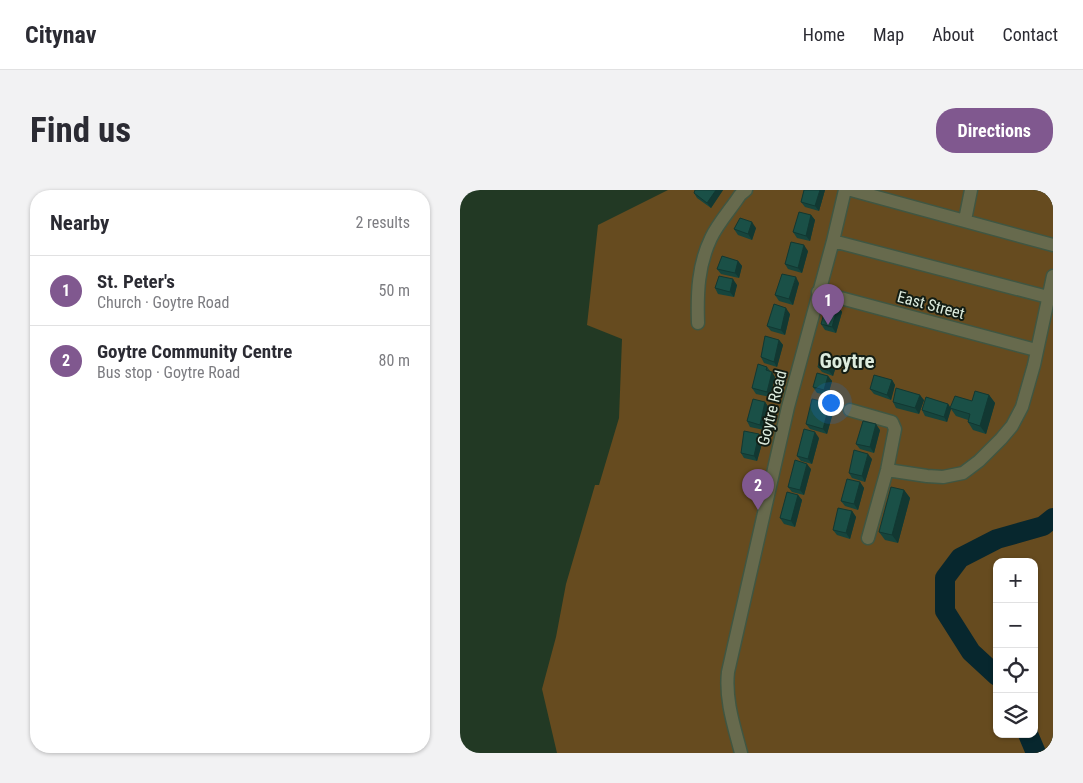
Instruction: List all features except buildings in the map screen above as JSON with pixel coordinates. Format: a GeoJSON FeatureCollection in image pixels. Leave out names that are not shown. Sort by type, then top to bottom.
{"type":"FeatureCollection","features":[{"type":"Feature","properties":{"kind":"street"},"geometry":{"type":"LineString","coordinates":[[698,323],[697,293],[700,267],[711,237],[740,195],[746,190]]}},
{"type":"Feature","properties":{"kind":"street","name":"Goytre Road"},"geometry":{"type":"LineString","coordinates":[[741,753],[728,701],[726,687],[728,672],[788,408],[845,190]]}},
{"type":"Feature","properties":{"kind":"street"},"geometry":{"type":"LineString","coordinates":[[852,190],[1053,245]]}},
{"type":"Feature","properties":{"kind":"street"},"geometry":{"type":"LineString","coordinates":[[965,220],[971,190]]}},
{"type":"Feature","properties":{"kind":"street"},"geometry":{"type":"LineString","coordinates":[[833,241],[1048,297]]}},
{"type":"Feature","properties":{"kind":"street"},"geometry":{"type":"LineString","coordinates":[[887,470],[943,477],[963,473],[1002,439],[1012,426],[1022,407],[1034,365],[1053,276]]}},
{"type":"Feature","properties":{"kind":"street","name":"East Street"},"geometry":{"type":"LineString","coordinates":[[818,292],[1036,350]]}},
{"type":"Feature","properties":{"kind":"street"},"geometry":{"type":"LineString","coordinates":[[850,410],[892,422],[895,429],[887,470],[868,538]]}},
{"type":"Feature","properties":{"kind":"shaded area"},"geometry":{"type":"Polygon","coordinates":[[[668,190],[1053,190],[1053,753],[557,753],[542,689],[556,637],[566,584],[595,485],[599,485],[619,418],[622,339],[587,325],[598,225],[668,190]]]}},
{"type":"Feature","properties":{"kind":"waterway"},"geometry":{"type":"LineString","coordinates":[[993,672],[971,652],[945,611],[945,578],[960,558],[997,539],[1043,526],[1053,518]]}},
{"type":"Feature","properties":{"kind":"waterway"},"geometry":{"type":"LineString","coordinates":[[1030,738],[1036,753]]}},
{"type":"Feature","properties":{"kind":"place","name":"St. Peter's"},"geometry":{"type":"Point","coordinates":[828,325]}},
{"type":"Feature","properties":{"kind":"place","name":"Goytre Community Centre"},"geometry":{"type":"Point","coordinates":[758,510]}},
{"type":"Feature","properties":{"kind":"district","name":"Goytre"},"geometry":{"type":"Point","coordinates":[847,361]}}]}
